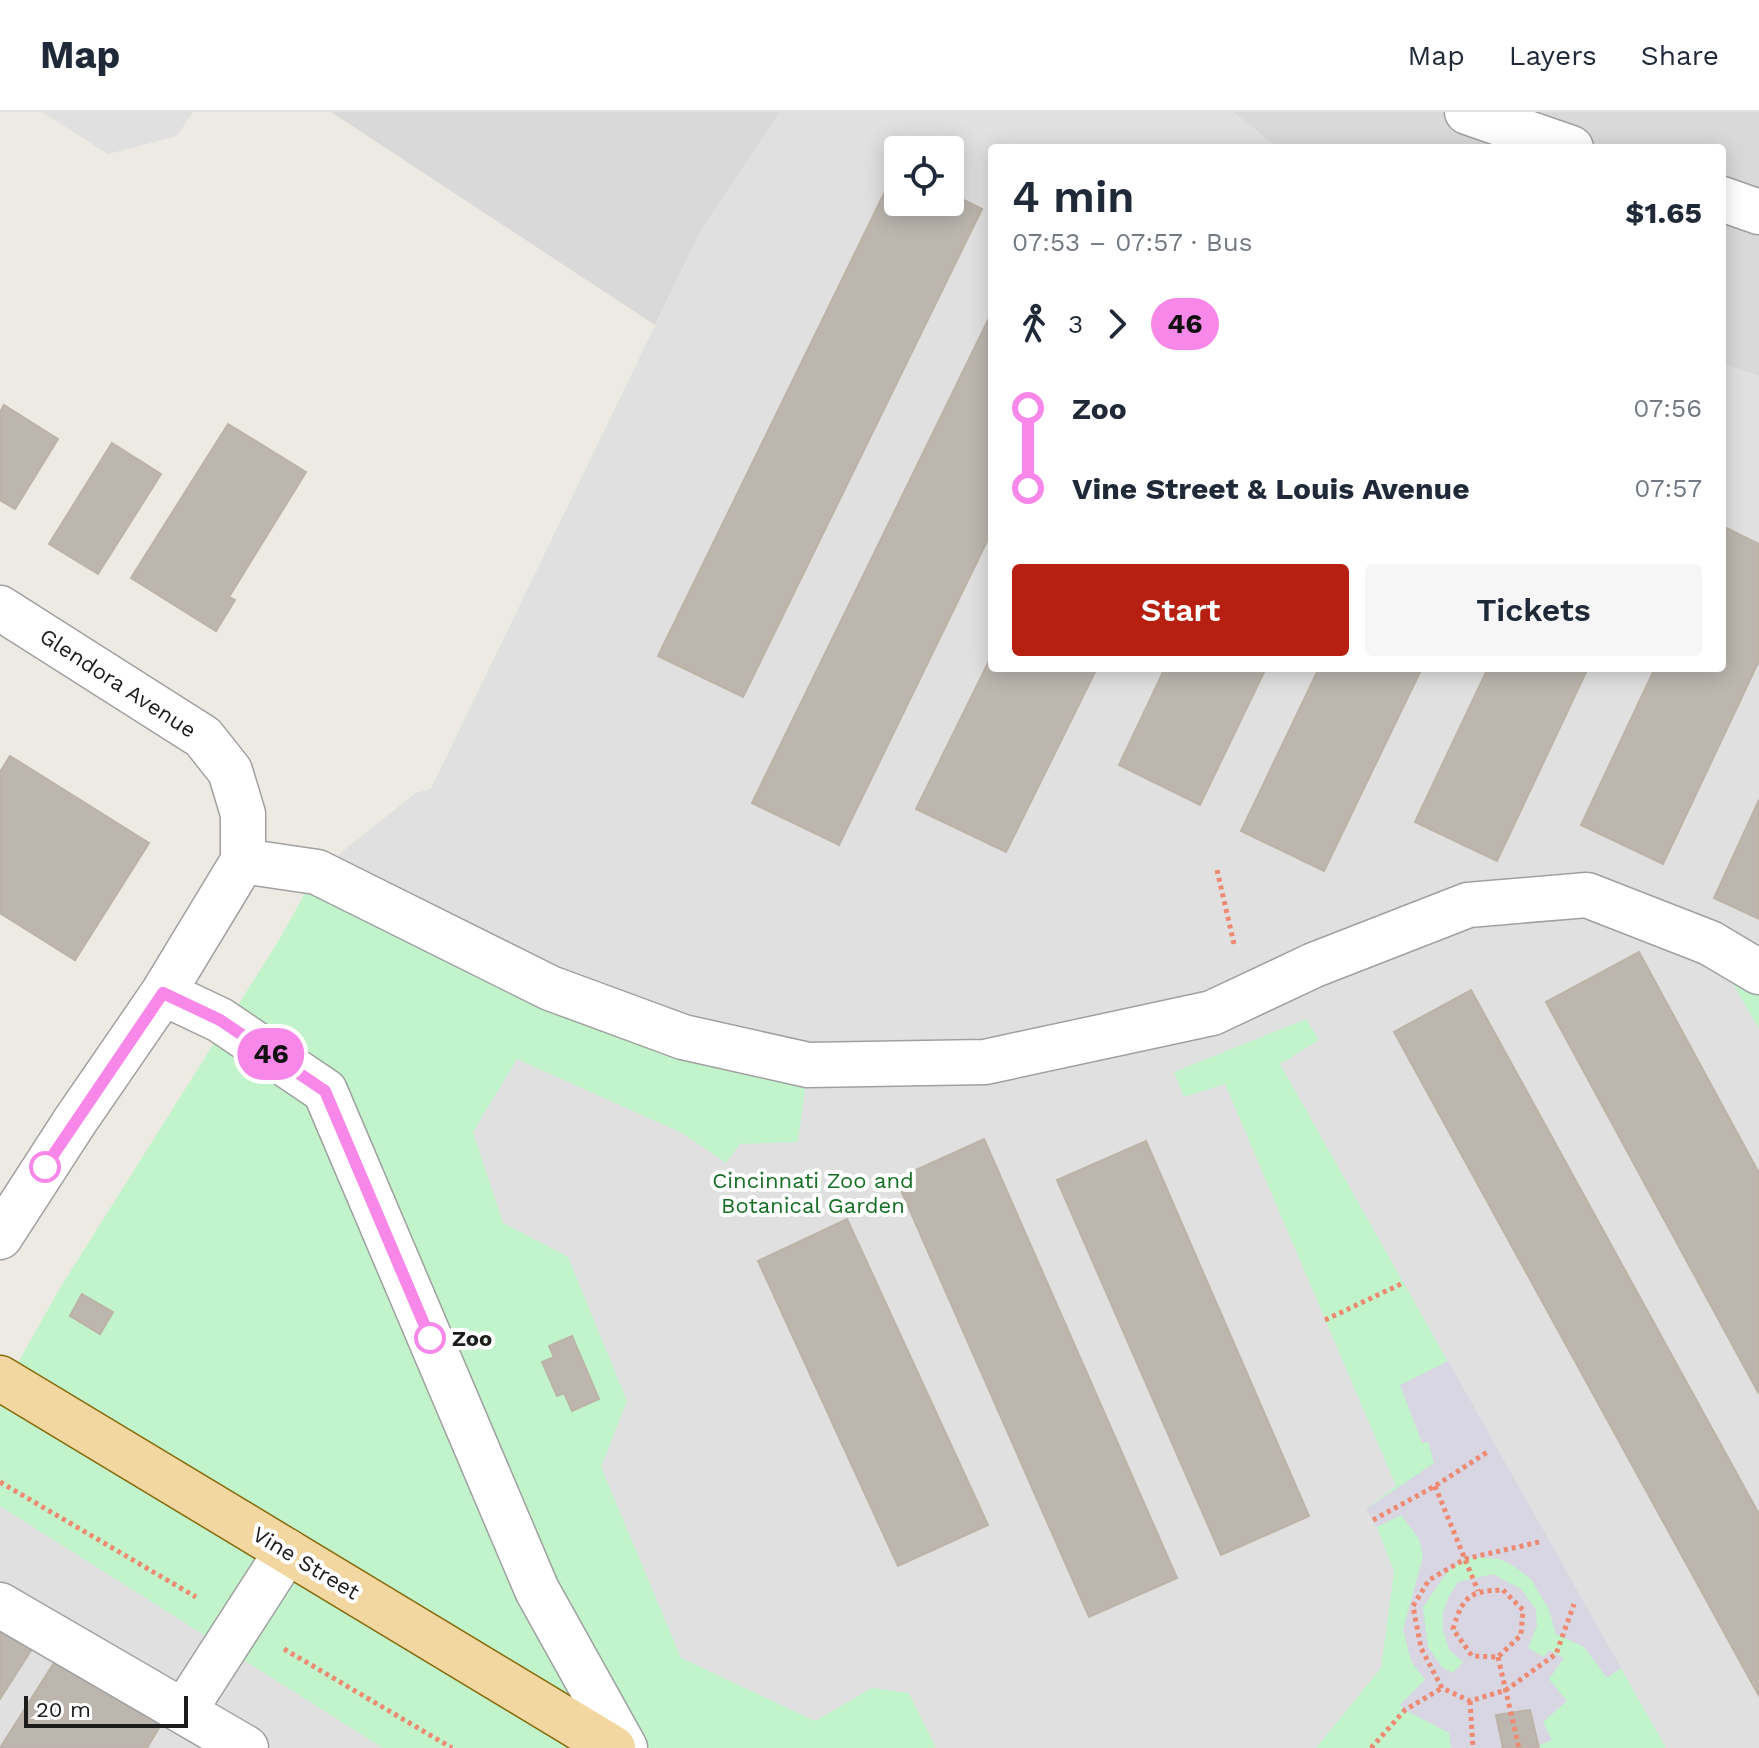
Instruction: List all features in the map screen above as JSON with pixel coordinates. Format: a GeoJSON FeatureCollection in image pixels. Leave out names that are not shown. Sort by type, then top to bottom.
{"type":"FeatureCollection","features":[{"type":"Feature","properties":{"kind":"main road","name":"Vine Street"},"geometry":{"type":"LineString","coordinates":[[0,1378],[613,1748]]}},
{"type":"Feature","properties":{"kind":"street"},"geometry":{"type":"LineString","coordinates":[[1467,112],[1559,144]]}},
{"type":"Feature","properties":{"kind":"street"},"geometry":{"type":"LineString","coordinates":[[1726,200],[1759,212]]}},
{"type":"Feature","properties":{"kind":"street","name":"Glendora Avenue"},"geometry":{"type":"LineString","coordinates":[[0,608],[203,737],[230,771],[243,814],[243,861]]}},
{"type":"Feature","properties":{"kind":"street"},"geometry":{"type":"LineString","coordinates":[[0,1237],[163,993],[243,861],[317,872],[550,988],[683,1037],[808,1065],[985,1062],[1212,1013],[1314,965],[1468,905],[1587,895],[1710,943],[1759,972]]}},
{"type":"Feature","properties":{"kind":"street"},"geometry":{"type":"LineString","coordinates":[[163,993],[220,1020],[325,1091],[537,1590],[625,1748]]}},
{"type":"Feature","properties":{"kind":"street"},"geometry":{"type":"LineString","coordinates":[[184,1711],[287,1551]]}},
{"type":"Feature","properties":{"kind":"street"},"geometry":{"type":"LineString","coordinates":[[0,1605],[246,1748]]}},
{"type":"Feature","properties":{"kind":"path"},"geometry":{"type":"LineString","coordinates":[[1217,870],[1234,944]]}},
{"type":"Feature","properties":{"kind":"path"},"geometry":{"type":"LineString","coordinates":[[1325,1320],[1403,1283]]}},
{"type":"Feature","properties":{"kind":"path"},"geometry":{"type":"LineString","coordinates":[[1373,1520],[1435,1486],[1489,1451]]}},
{"type":"Feature","properties":{"kind":"path"},"geometry":{"type":"LineString","coordinates":[[1435,1486],[1478,1591]]}},
{"type":"Feature","properties":{"kind":"path"},"geometry":{"type":"LineString","coordinates":[[1539,1542],[1465,1559],[1429,1580],[1413,1606],[1421,1648],[1442,1688],[1470,1701],[1506,1690],[1556,1654],[1574,1604]]}},
{"type":"Feature","properties":{"kind":"path"},"geometry":{"type":"LineString","coordinates":[[1503,1590],[1523,1610],[1521,1635],[1498,1657],[1472,1656],[1453,1629],[1461,1604],[1478,1591],[1503,1590]]}},
{"type":"Feature","properties":{"kind":"path"},"geometry":{"type":"LineString","coordinates":[[1498,1657],[1519,1748]]}},
{"type":"Feature","properties":{"kind":"path"},"geometry":{"type":"LineString","coordinates":[[1371,1748],[1405,1710],[1442,1688]]}},
{"type":"Feature","properties":{"kind":"path"},"geometry":{"type":"LineString","coordinates":[[1470,1701],[1473,1748]]}},
{"type":"Feature","properties":{"kind":"shaded area"},"geometry":{"type":"Polygon","coordinates":[[[42,112],[193,112],[177,136],[108,154],[42,112]]]}},
{"type":"Feature","properties":{"kind":"shaded area"},"geometry":{"type":"Polygon","coordinates":[[[331,112],[780,112],[702,229],[655,325],[331,112]]]}},
{"type":"Feature","properties":{"kind":"shaded area","name":"Cincinnati Zoo and Botanical Garden"},"geometry":{"type":"Polygon","coordinates":[[[780,112],[1233,112],[1273,144],[988,144],[988,672],[1726,672],[1726,365],[1759,376],[1759,972],[1711,945],[1759,1029],[1759,1748],[1666,1748],[1280,1064],[1319,1040],[1306,1019],[1174,1072],[1184,1097],[1225,1084],[1396,1486],[1366,1509],[1377,1527],[1394,1572],[1381,1668],[1316,1748],[936,1748],[909,1693],[872,1688],[815,1721],[681,1658],[601,1467],[627,1401],[568,1257],[503,1223],[473,1132],[517,1059],[682,1133],[726,1163],[740,1144],[798,1142],[808,1065],[683,1037],[317,872],[416,793],[431,789],[702,229],[780,112]]]}},
{"type":"Feature","properties":{"kind":"shaded area"},"geometry":{"type":"Polygon","coordinates":[[[1233,112],[1759,112],[1759,376],[1726,365],[1726,144],[1273,144],[1233,112]]]}},
{"type":"Feature","properties":{"kind":"shaded area"},"geometry":{"type":"Polygon","coordinates":[[[1448,1361],[1621,1668],[1607,1678],[1584,1647],[1556,1634],[1549,1610],[1531,1579],[1512,1565],[1499,1559],[1478,1557],[1465,1559],[1448,1571],[1423,1607],[1428,1647],[1442,1667],[1453,1673],[1463,1662],[1449,1650],[1443,1631],[1443,1612],[1450,1594],[1458,1582],[1493,1574],[1521,1589],[1536,1610],[1537,1626],[1528,1648],[1544,1657],[1549,1650],[1564,1658],[1549,1679],[1567,1701],[1543,1722],[1552,1740],[1538,1746],[1529,1710],[1496,1716],[1503,1748],[1451,1748],[1449,1733],[1400,1705],[1425,1680],[1411,1661],[1403,1630],[1423,1556],[1419,1539],[1401,1515],[1377,1527],[1366,1509],[1434,1463],[1428,1442],[1422,1443],[1400,1385],[1448,1361]]]}},
{"type":"Feature","properties":{"kind":"shaded area"},"geometry":{"type":"Polygon","coordinates":[[[0,1506],[383,1748],[0,1748],[0,1506]]]}},
{"type":"Feature","properties":{"kind":"green space","name":"Cincinnati Zoo and Botanical Garden"},"geometry":{"type":"Polygon","coordinates":[[[780,112],[1233,112],[1273,144],[988,144],[988,672],[1726,672],[1726,365],[1759,376],[1759,1748],[0,1748],[0,1395],[60,1288],[279,940],[317,872],[416,793],[431,789],[702,229],[780,112]]]}},
{"type":"Feature","properties":{"kind":"building"},"geometry":{"type":"Polygon","coordinates":[[[884,194],[884,216],[964,216],[964,200],[982,209],[743,697],[658,656],[884,194]]]}},
{"type":"Feature","properties":{"kind":"building"},"geometry":{"type":"Polygon","coordinates":[[[988,320],[988,539],[839,845],[752,803],[988,320]]]}},
{"type":"Feature","properties":{"kind":"building"},"geometry":{"type":"Polygon","coordinates":[[[4,405],[58,439],[15,509],[0,500],[0,412],[4,405]]]}},
{"type":"Feature","properties":{"kind":"building"},"geometry":{"type":"Polygon","coordinates":[[[228,424],[306,472],[229,597],[235,600],[216,631],[131,578],[228,424]]]}},
{"type":"Feature","properties":{"kind":"building"},"geometry":{"type":"Polygon","coordinates":[[[112,443],[161,474],[98,574],[49,544],[112,443]]]}},
{"type":"Feature","properties":{"kind":"building"},"geometry":{"type":"Polygon","coordinates":[[[1726,528],[1759,544],[1759,661],[1663,864],[1581,825],[1653,672],[1726,672],[1726,528]]]}},
{"type":"Feature","properties":{"kind":"building"},"geometry":{"type":"Polygon","coordinates":[[[988,663],[988,672],[1095,672],[1006,852],[916,809],[988,663]]]}},
{"type":"Feature","properties":{"kind":"building"},"geometry":{"type":"Polygon","coordinates":[[[1163,672],[1264,672],[1200,805],[1119,765],[1163,672]]]}},
{"type":"Feature","properties":{"kind":"building"},"geometry":{"type":"Polygon","coordinates":[[[1317,672],[1420,672],[1324,871],[1241,831],[1317,672]]]}},
{"type":"Feature","properties":{"kind":"building"},"geometry":{"type":"Polygon","coordinates":[[[1486,672],[1586,672],[1497,861],[1415,822],[1486,672]]]}},
{"type":"Feature","properties":{"kind":"building"},"geometry":{"type":"Polygon","coordinates":[[[10,756],[149,843],[75,960],[0,913],[0,772],[10,756]]]}},
{"type":"Feature","properties":{"kind":"building"},"geometry":{"type":"Polygon","coordinates":[[[1759,800],[1759,919],[1714,898],[1759,800]]]}},
{"type":"Feature","properties":{"kind":"building"},"geometry":{"type":"Polygon","coordinates":[[[1639,952],[1759,1173],[1759,1394],[1546,1002],[1639,952]]]}},
{"type":"Feature","properties":{"kind":"building"},"geometry":{"type":"Polygon","coordinates":[[[1471,990],[1759,1514],[1759,1696],[1394,1032],[1471,990]]]}},
{"type":"Feature","properties":{"kind":"building"},"geometry":{"type":"Polygon","coordinates":[[[984,1139],[1177,1578],[1089,1617],[896,1179],[984,1139]]]}},
{"type":"Feature","properties":{"kind":"building"},"geometry":{"type":"Polygon","coordinates":[[[1146,1141],[1309,1516],[1221,1555],[1057,1180],[1146,1141]]]}},
{"type":"Feature","properties":{"kind":"building"},"geometry":{"type":"Polygon","coordinates":[[[847,1219],[988,1525],[898,1566],[758,1261],[847,1219]]]}},
{"type":"Feature","properties":{"kind":"building"},"geometry":{"type":"Polygon","coordinates":[[[82,1294],[113,1312],[100,1334],[70,1316],[82,1294]]]}},
{"type":"Feature","properties":{"kind":"building"},"geometry":{"type":"Polygon","coordinates":[[[572,1336],[599,1399],[572,1411],[564,1393],[557,1396],[542,1362],[554,1357],[549,1346],[572,1336]]]}},
{"type":"Feature","properties":{"kind":"building"},"geometry":{"type":"Polygon","coordinates":[[[0,1618],[37,1641],[0,1699],[0,1618]]]}},
{"type":"Feature","properties":{"kind":"building"},"geometry":{"type":"Polygon","coordinates":[[[59,1655],[163,1721],[147,1748],[0,1748],[59,1655]]]}},
{"type":"Feature","properties":{"kind":"building"},"geometry":{"type":"Polygon","coordinates":[[[1530,1710],[1539,1748],[1503,1748],[1496,1715],[1530,1710]]]}},
{"type":"Feature","properties":{"kind":"bus line","name":"46"},"geometry":{"type":"LineString","coordinates":[[45,1167],[163,993],[220,1020],[325,1091],[430,1338]]}},
{"type":"Feature","properties":{"kind":"place","name":"Zoo"},"geometry":{"type":"Point","coordinates":[430,1338]}}]}
